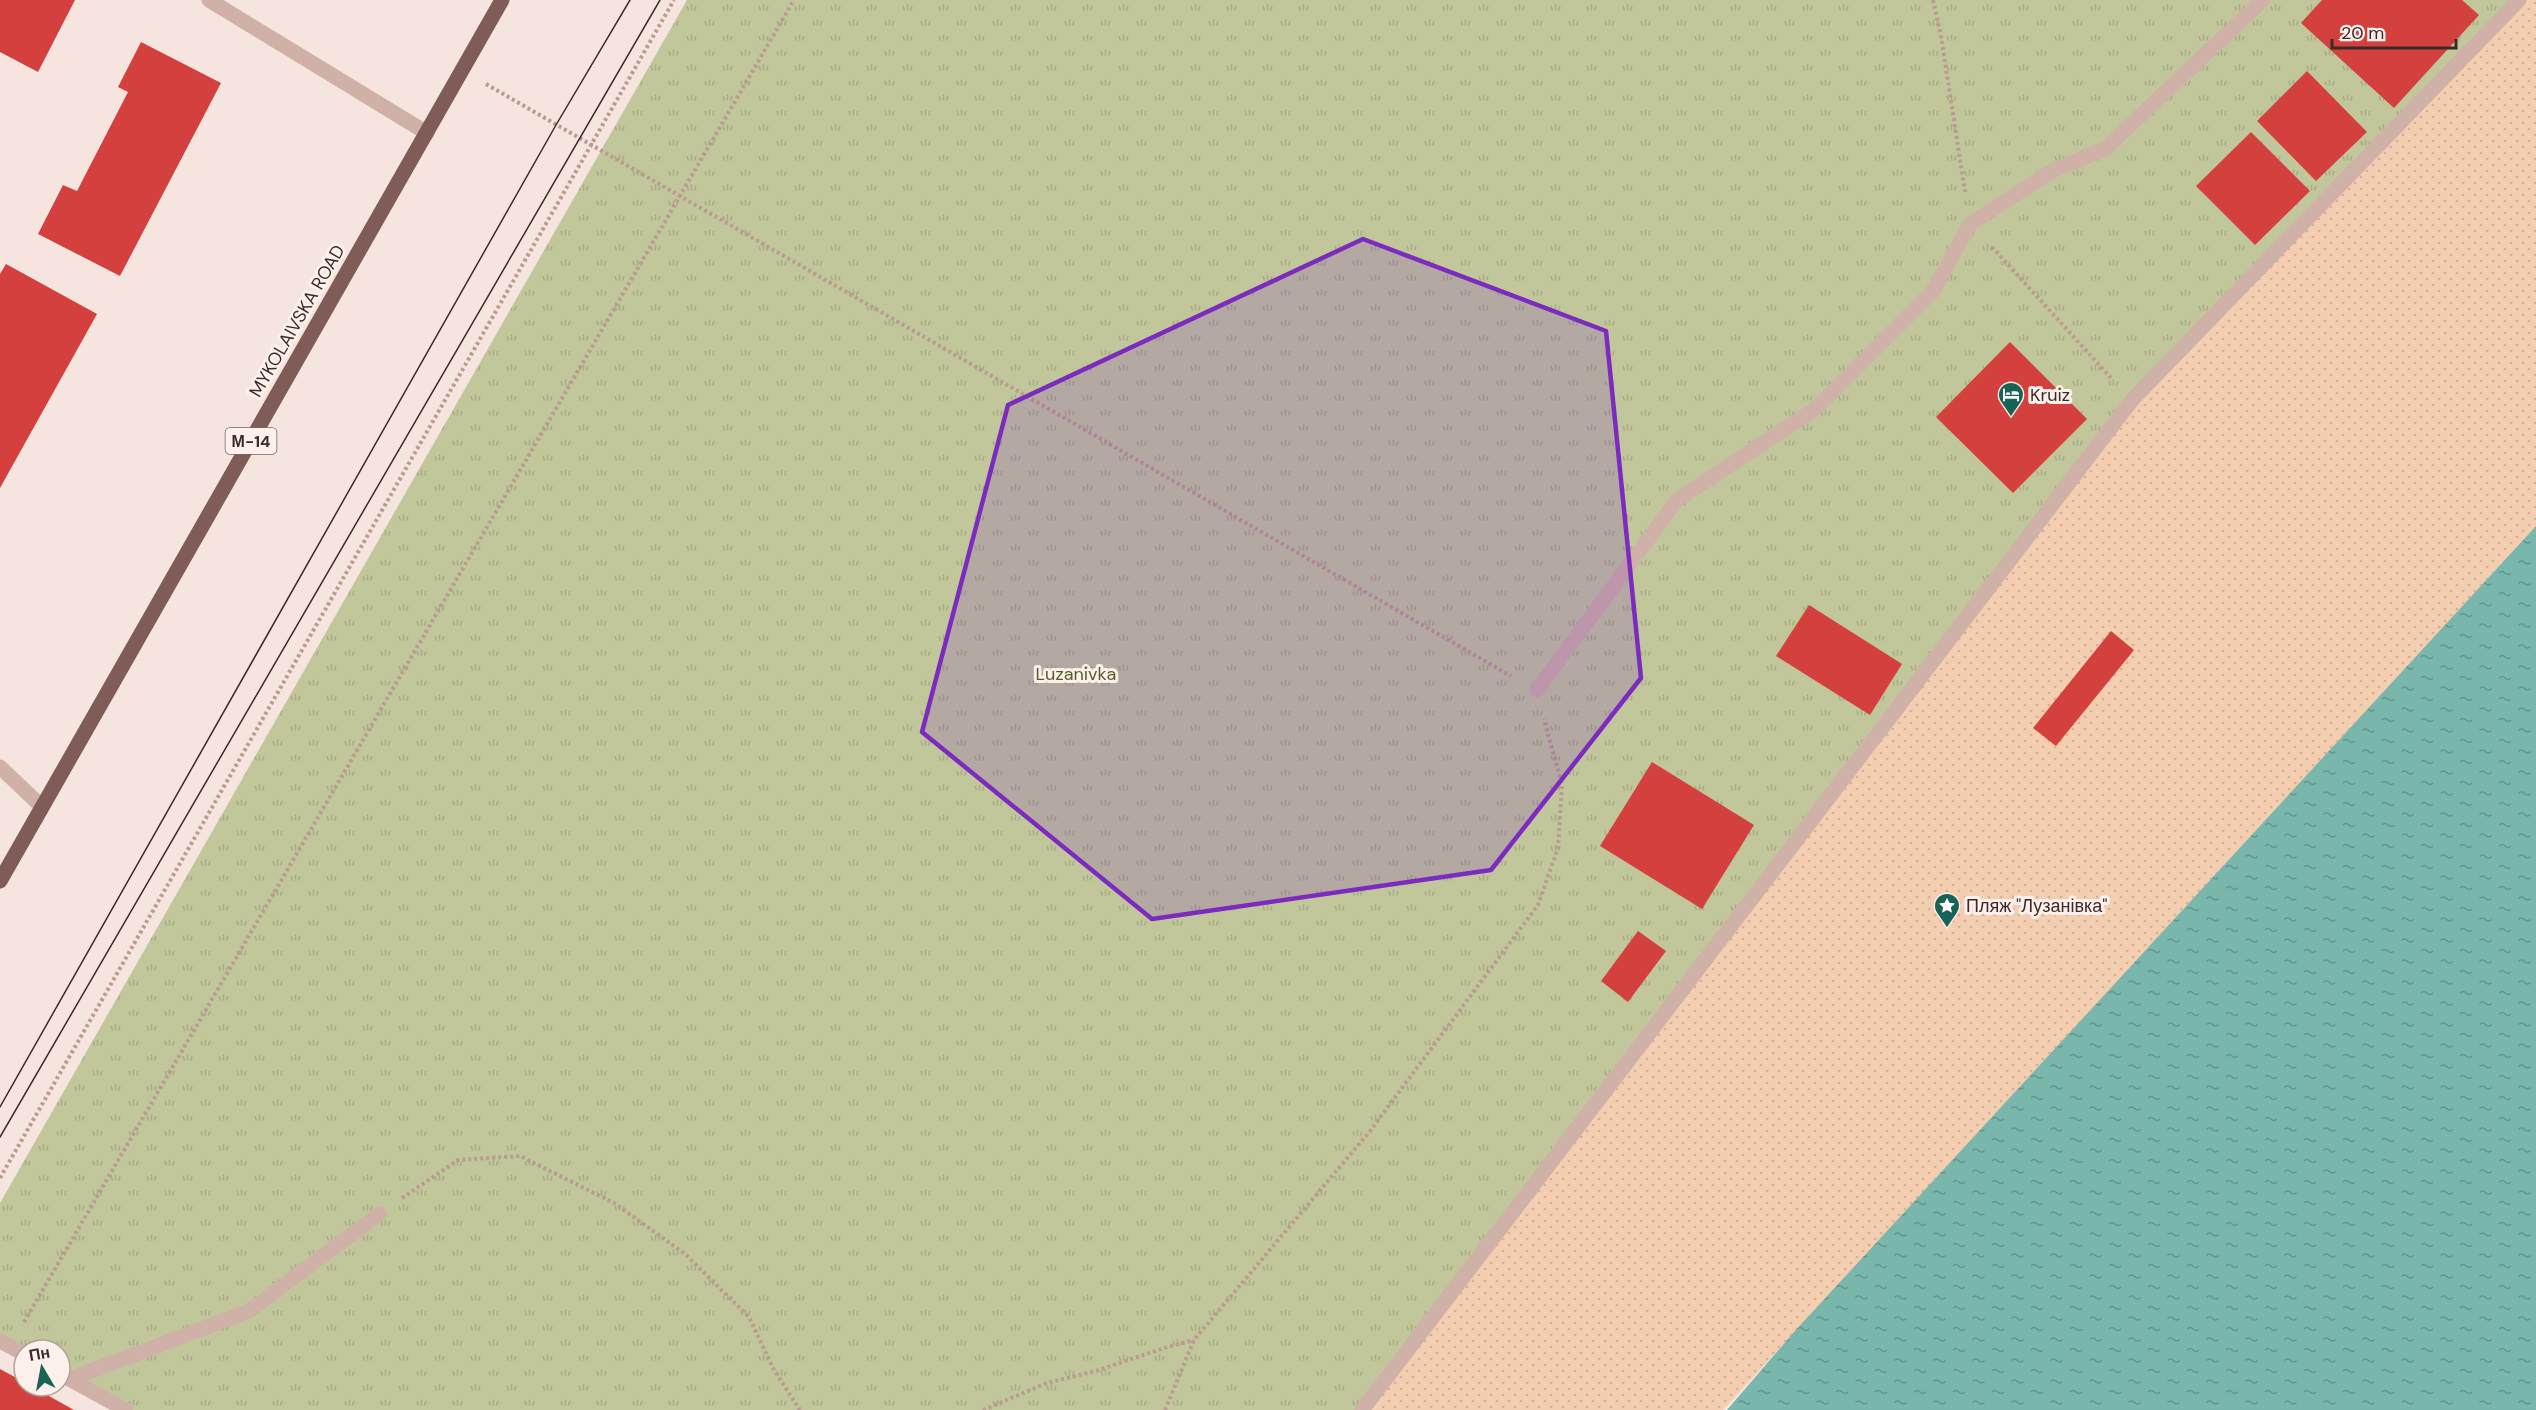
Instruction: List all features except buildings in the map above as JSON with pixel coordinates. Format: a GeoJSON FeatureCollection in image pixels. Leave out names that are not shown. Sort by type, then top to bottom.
{"type":"FeatureCollection","features":[{"type":"Feature","properties":{"kind":"main road","name":"MYKOLAIVSKA ROAD"},"geometry":{"type":"LineString","coordinates":[[0,881],[502,0]]}},
{"type":"Feature","properties":{"kind":"street"},"geometry":{"type":"LineString","coordinates":[[209,0],[427,133]]}},
{"type":"Feature","properties":{"kind":"street"},"geometry":{"type":"LineString","coordinates":[[1537,690],[1677,500],[1815,409],[1933,291],[1970,224],[2054,170],[2105,149],[2263,0]]}},
{"type":"Feature","properties":{"kind":"street"},"geometry":{"type":"LineString","coordinates":[[1362,1410],[2132,400],[2519,0]]}},
{"type":"Feature","properties":{"kind":"street"},"geometry":{"type":"LineString","coordinates":[[0,767],[42,807]]}},
{"type":"Feature","properties":{"kind":"street"},"geometry":{"type":"LineString","coordinates":[[72,1374],[249,1311],[379,1214]]}},
{"type":"Feature","properties":{"kind":"street"},"geometry":{"type":"LineString","coordinates":[[72,1381],[126,1410]]}},
{"type":"Feature","properties":{"kind":"path"},"geometry":{"type":"LineString","coordinates":[[0,1178],[674,0]]}},
{"type":"Feature","properties":{"kind":"path"},"geometry":{"type":"LineString","coordinates":[[5,1344],[682,197],[794,0]]}},
{"type":"Feature","properties":{"kind":"path"},"geometry":{"type":"LineString","coordinates":[[462,70],[1537,690],[1562,785],[1558,848],[1538,904],[1370,1131],[1194,1340],[1165,1410]]}},
{"type":"Feature","properties":{"kind":"path"},"geometry":{"type":"LineString","coordinates":[[379,1214],[458,1160],[520,1156],[614,1203],[685,1254],[749,1317],[776,1372],[801,1410]]}},
{"type":"Feature","properties":{"kind":"path"},"geometry":{"type":"LineString","coordinates":[[983,1410],[1047,1383],[1096,1371],[1194,1340]]}},
{"type":"Feature","properties":{"kind":"highlighted area"},"geometry":{"type":"Polygon","coordinates":[[[1363,239],[1606,331],[1641,678],[1491,870],[1152,919],[922,732],[1008,405],[1363,239]]]}},
{"type":"Feature","properties":{"kind":"sand","name":"Пляж \"Лузанівка\""},"geometry":{"type":"Polygon","coordinates":[[[2519,0],[2536,0],[2536,526],[1723,1410],[1362,1410],[2132,400],[2519,0]]]}},
{"type":"Feature","properties":{"kind":"green space","name":"Luzanivka"},"geometry":{"type":"Polygon","coordinates":[[[687,0],[2519,0],[2132,400],[1362,1410],[134,1410],[72,1376],[72,1338],[12,1338],[12,1344],[0,1338],[0,1203],[687,0]]]}},
{"type":"Feature","properties":{"kind":"water"},"geometry":{"type":"Polygon","coordinates":[[[2536,526],[2536,1410],[1727,1410],[1794,1332],[2536,526]]]}},
{"type":"Feature","properties":{"kind":"tram line"},"geometry":{"type":"LineString","coordinates":[[0,1107],[556,125],[630,0]]}},
{"type":"Feature","properties":{"kind":"tram line"},"geometry":{"type":"LineString","coordinates":[[0,1137],[660,0]]}},
{"type":"Feature","properties":{"kind":"place","name":"Kruiz"},"geometry":{"type":"Point","coordinates":[2011,418]}},
{"type":"Feature","properties":{"kind":"place","name":"Пляж \"Лузанівка\""},"geometry":{"type":"Point","coordinates":[1947,929]}}]}
